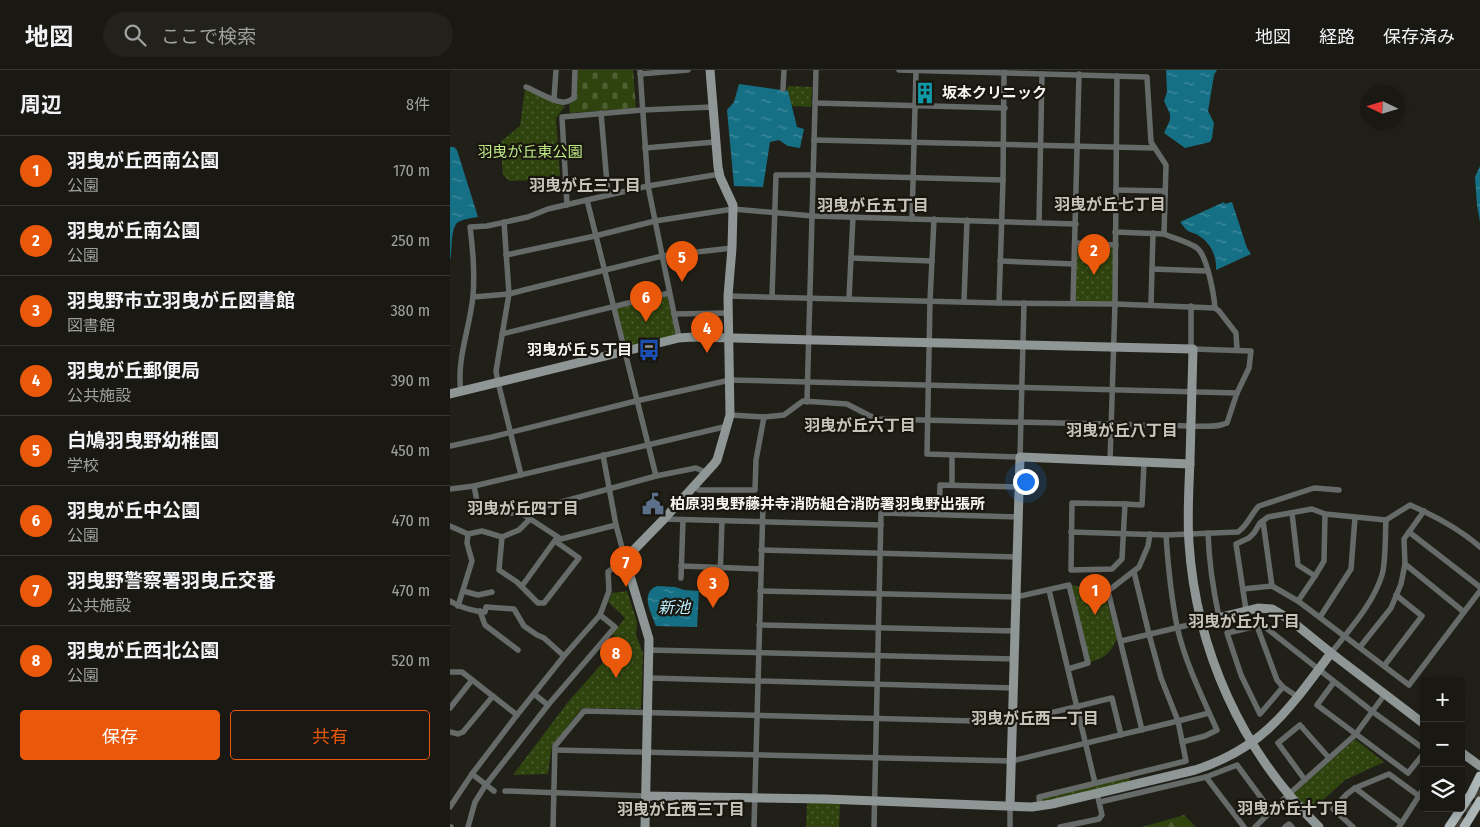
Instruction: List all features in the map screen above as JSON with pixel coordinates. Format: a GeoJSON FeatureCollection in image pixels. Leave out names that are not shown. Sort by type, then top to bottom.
{"type":"FeatureCollection","features":[{"type":"Feature","properties":{"kind":"main road"},"geometry":{"type":"LineString","coordinates":[[1449,827],[1471,794],[1480,776]]}},
{"type":"Feature","properties":{"kind":"main road"},"geometry":{"type":"LineString","coordinates":[[1464,827],[1480,801]]}},
{"type":"Feature","properties":{"kind":"street"},"geometry":{"type":"LineString","coordinates":[[554,99],[556,70]]}},
{"type":"Feature","properties":{"kind":"street"},"geometry":{"type":"LineString","coordinates":[[526,87],[562,102],[568,102],[574,98],[575,70]]}},
{"type":"Feature","properties":{"kind":"street"},"geometry":{"type":"LineString","coordinates":[[679,338],[648,186],[640,72],[688,70]]}},
{"type":"Feature","properties":{"kind":"street"},"geometry":{"type":"LineString","coordinates":[[450,807],[472,774],[517,715],[564,656],[600,615],[609,591],[608,572],[625,559],[664,519],[695,487],[717,460],[730,415],[728,296],[733,209],[720,174],[715,142],[710,70]]}},
{"type":"Feature","properties":{"kind":"street"},"geometry":{"type":"LineString","coordinates":[[783,88],[784,70]]}},
{"type":"Feature","properties":{"kind":"street"},"geometry":{"type":"LineString","coordinates":[[807,402],[816,70]]}},
{"type":"Feature","properties":{"kind":"street"},"geometry":{"type":"LineString","coordinates":[[899,70],[1004,71],[1042,74],[1079,74],[1088,72],[1117,76],[1147,77],[1151,142],[1166,165],[1164,234]]}},
{"type":"Feature","properties":{"kind":"street"},"geometry":{"type":"LineString","coordinates":[[912,219],[916,71]]}},
{"type":"Feature","properties":{"kind":"street"},"geometry":{"type":"LineString","coordinates":[[999,303],[1004,71]]}},
{"type":"Feature","properties":{"kind":"street"},"geometry":{"type":"LineString","coordinates":[[1039,222],[1042,74]]}},
{"type":"Feature","properties":{"kind":"street"},"geometry":{"type":"LineString","coordinates":[[1073,304],[1079,74]]}},
{"type":"Feature","properties":{"kind":"street"},"geometry":{"type":"LineString","coordinates":[[1110,462],[1115,304],[1117,76]]}},
{"type":"Feature","properties":{"kind":"street"},"geometry":{"type":"LineString","coordinates":[[815,103],[1004,108]]}},
{"type":"Feature","properties":{"kind":"street"},"geometry":{"type":"LineString","coordinates":[[567,205],[562,117],[642,110],[712,107]]}},
{"type":"Feature","properties":{"kind":"street"},"geometry":{"type":"LineString","coordinates":[[602,113],[608,195]]}},
{"type":"Feature","properties":{"kind":"street"},"geometry":{"type":"LineString","coordinates":[[814,140],[1154,148]]}},
{"type":"Feature","properties":{"kind":"street"},"geometry":{"type":"LineString","coordinates":[[645,148],[715,142]]}},
{"type":"Feature","properties":{"kind":"street"},"geometry":{"type":"LineString","coordinates":[[461,392],[459,378],[473,297],[474,261],[470,227],[488,226],[528,217],[548,209],[648,186],[720,174]]}},
{"type":"Feature","properties":{"kind":"street"},"geometry":{"type":"LineString","coordinates":[[772,297],[776,175],[1003,180]]}},
{"type":"Feature","properties":{"kind":"street"},"geometry":{"type":"LineString","coordinates":[[1116,190],[1165,191]]}},
{"type":"Feature","properties":{"kind":"street"},"geometry":{"type":"LineString","coordinates":[[587,200],[656,476]]}},
{"type":"Feature","properties":{"kind":"street"},"geometry":{"type":"LineString","coordinates":[[506,255],[655,221],[733,209],[813,216],[1076,224]]}},
{"type":"Feature","properties":{"kind":"street"},"geometry":{"type":"LineString","coordinates":[[849,299],[853,217]]}},
{"type":"Feature","properties":{"kind":"street"},"geometry":{"type":"LineString","coordinates":[[934,220],[930,301],[927,454],[1190,464]]}},
{"type":"Feature","properties":{"kind":"street"},"geometry":{"type":"LineString","coordinates":[[964,301],[967,220]]}},
{"type":"Feature","properties":{"kind":"street"},"geometry":{"type":"LineString","coordinates":[[504,222],[509,294],[496,371],[521,475]]}},
{"type":"Feature","properties":{"kind":"street"},"geometry":{"type":"LineString","coordinates":[[1115,232],[1164,234],[1198,248],[1203,257],[1214,292],[1215,308]]}},
{"type":"Feature","properties":{"kind":"street"},"geometry":{"type":"LineString","coordinates":[[1151,305],[1153,233]]}},
{"type":"Feature","properties":{"kind":"street"},"geometry":{"type":"LineString","coordinates":[[1075,243],[1116,245]]}},
{"type":"Feature","properties":{"kind":"street"},"geometry":{"type":"LineString","coordinates":[[473,297],[509,294],[662,256],[732,248]]}},
{"type":"Feature","properties":{"kind":"street"},"geometry":{"type":"LineString","coordinates":[[851,258],[932,261]]}},
{"type":"Feature","properties":{"kind":"street"},"geometry":{"type":"LineString","coordinates":[[1000,261],[1074,264]]}},
{"type":"Feature","properties":{"kind":"street"},"geometry":{"type":"LineString","coordinates":[[1152,269],[1208,271]]}},
{"type":"Feature","properties":{"kind":"street"},"geometry":{"type":"LineString","coordinates":[[502,334],[670,292]]}},
{"type":"Feature","properties":{"kind":"street"},"geometry":{"type":"LineString","coordinates":[[728,296],[1115,304],[1215,308],[1236,333],[1237,350]]}},
{"type":"Feature","properties":{"kind":"street"},"geometry":{"type":"LineString","coordinates":[[1010,827],[1024,303]]}},
{"type":"Feature","properties":{"kind":"street"},"geometry":{"type":"LineString","coordinates":[[1191,306],[1192,391],[1188,534],[1191,571],[1201,622],[1209,653],[1226,696],[1252,743],[1288,795],[1319,827]]}},
{"type":"Feature","properties":{"kind":"street"},"geometry":{"type":"LineString","coordinates":[[674,314],[728,313]]}},
{"type":"Feature","properties":{"kind":"street"},"geometry":{"type":"LineString","coordinates":[[450,394],[679,338],[693,337],[1251,351],[1250,368],[1237,393],[1227,424],[1218,427],[876,419],[847,404],[803,401],[784,416],[730,415]]}},
{"type":"Feature","properties":{"kind":"street"},"geometry":{"type":"LineString","coordinates":[[450,446],[730,380],[1237,393]]}},
{"type":"Feature","properties":{"kind":"street"},"geometry":{"type":"LineString","coordinates":[[695,487],[699,490],[755,490],[756,460],[764,417]]}},
{"type":"Feature","properties":{"kind":"street"},"geometry":{"type":"LineString","coordinates":[[450,489],[474,486],[728,426]]}},
{"type":"Feature","properties":{"kind":"street"},"geometry":{"type":"LineString","coordinates":[[602,455],[616,525],[649,639],[645,827]]}},
{"type":"Feature","properties":{"kind":"street"},"geometry":{"type":"LineString","coordinates":[[952,455],[952,485]]}},
{"type":"Feature","properties":{"kind":"street"},"geometry":{"type":"LineString","coordinates":[[1125,504],[1122,560],[1112,570],[1071,570],[1072,502],[1125,504],[1142,505],[1144,463]]}},
{"type":"Feature","properties":{"kind":"street"},"geometry":{"type":"LineString","coordinates":[[474,486],[478,506],[503,514],[522,513],[656,476],[696,468],[707,473]]}},
{"type":"Feature","properties":{"kind":"street"},"geometry":{"type":"LineString","coordinates":[[939,514],[940,485],[1019,487]]}},
{"type":"Feature","properties":{"kind":"street"},"geometry":{"type":"LineString","coordinates":[[1071,532],[1150,534],[1238,532],[1245,527],[1259,506],[1314,488],[1339,490]]}},
{"type":"Feature","properties":{"kind":"street"},"geometry":{"type":"LineString","coordinates":[[754,827],[763,504]]}},
{"type":"Feature","properties":{"kind":"street"},"geometry":{"type":"LineString","coordinates":[[1246,610],[1236,544],[1248,538],[1268,517],[1312,509],[1325,514],[1386,520],[1410,505],[1468,536],[1480,547]]}},
{"type":"Feature","properties":{"kind":"street"},"geometry":{"type":"LineString","coordinates":[[1360,647],[1391,608],[1400,584],[1404,564],[1404,539],[1424,511]]}},
{"type":"Feature","properties":{"kind":"street"},"geometry":{"type":"LineString","coordinates":[[502,537],[500,570],[522,586],[538,603],[544,604],[579,558],[522,513]]}},
{"type":"Feature","properties":{"kind":"street"},"geometry":{"type":"LineString","coordinates":[[874,827],[881,513],[1018,517]]}},
{"type":"Feature","properties":{"kind":"street"},"geometry":{"type":"LineString","coordinates":[[1292,513],[1298,565],[1315,576]]}},
{"type":"Feature","properties":{"kind":"street"},"geometry":{"type":"LineString","coordinates":[[1298,601],[1324,562],[1325,514]]}},
{"type":"Feature","properties":{"kind":"street"},"geometry":{"type":"LineString","coordinates":[[1320,618],[1351,569],[1355,518]]}},
{"type":"Feature","properties":{"kind":"street"},"geometry":{"type":"LineString","coordinates":[[450,526],[468,534],[482,531],[502,537],[519,530],[530,519]]}},
{"type":"Feature","properties":{"kind":"street"},"geometry":{"type":"LineString","coordinates":[[664,519],[881,526]]}},
{"type":"Feature","properties":{"kind":"street"},"geometry":{"type":"LineString","coordinates":[[680,578],[683,520]]}},
{"type":"Feature","properties":{"kind":"street"},"geometry":{"type":"LineString","coordinates":[[1099,798],[1132,784],[1194,770],[1229,757],[1252,743],[1274,725],[1298,697],[1369,604],[1383,573],[1386,520]]}},
{"type":"Feature","properties":{"kind":"street"},"geometry":{"type":"LineString","coordinates":[[720,579],[722,521]]}},
{"type":"Feature","properties":{"kind":"street"},"geometry":{"type":"LineString","coordinates":[[1263,521],[1272,586]]}},
{"type":"Feature","properties":{"kind":"street"},"geometry":{"type":"LineString","coordinates":[[556,539],[616,525]]}},
{"type":"Feature","properties":{"kind":"street"},"geometry":{"type":"LineString","coordinates":[[1409,532],[1480,587]]}},
{"type":"Feature","properties":{"kind":"street"},"geometry":{"type":"LineString","coordinates":[[1208,533],[1212,588],[1219,617]]}},
{"type":"Feature","properties":{"kind":"street"},"geometry":{"type":"LineString","coordinates":[[458,606],[472,561],[467,543],[468,534]]}},
{"type":"Feature","properties":{"kind":"street"},"geometry":{"type":"LineString","coordinates":[[1142,730],[1108,591],[1140,567],[1148,546],[1150,534]]}},
{"type":"Feature","properties":{"kind":"street"},"geometry":{"type":"LineString","coordinates":[[1166,534],[1167,560],[1177,627],[1186,656],[1217,730],[1205,736],[1182,742]]}},
{"type":"Feature","properties":{"kind":"street"},"geometry":{"type":"LineString","coordinates":[[522,586],[556,539]]}},
{"type":"Feature","properties":{"kind":"street"},"geometry":{"type":"LineString","coordinates":[[761,550],[1017,557]]}},
{"type":"Feature","properties":{"kind":"street"},"geometry":{"type":"LineString","coordinates":[[1404,564],[1464,612]]}},
{"type":"Feature","properties":{"kind":"street"},"geometry":{"type":"LineString","coordinates":[[681,566],[761,569]]}},
{"type":"Feature","properties":{"kind":"street"},"geometry":{"type":"LineString","coordinates":[[1040,806],[1039,797],[1186,761],[1178,721],[1161,678],[1134,572]]}},
{"type":"Feature","properties":{"kind":"street"},"geometry":{"type":"LineString","coordinates":[[760,591],[1016,597],[1069,585],[1088,663],[1068,669]]}},
{"type":"Feature","properties":{"kind":"street"},"geometry":{"type":"LineString","coordinates":[[1243,589],[1272,586],[1298,601],[1409,685],[1480,591]]}},
{"type":"Feature","properties":{"kind":"street"},"geometry":{"type":"LineString","coordinates":[[1049,590],[1095,784]]}},
{"type":"Feature","properties":{"kind":"street"},"geometry":{"type":"LineString","coordinates":[[463,591],[478,595],[492,592]]}},
{"type":"Feature","properties":{"kind":"street"},"geometry":{"type":"LineString","coordinates":[[1384,666],[1422,616],[1396,595]]}},
{"type":"Feature","properties":{"kind":"street"},"geometry":{"type":"LineString","coordinates":[[450,601],[458,606],[485,612],[486,608],[514,609],[524,626],[544,638],[564,656]]}},
{"type":"Feature","properties":{"kind":"street"},"geometry":{"type":"LineString","coordinates":[[1121,641],[1265,607],[1290,619],[1421,722]]}},
{"type":"Feature","properties":{"kind":"street"},"geometry":{"type":"LineString","coordinates":[[480,611],[485,625],[518,650]]}},
{"type":"Feature","properties":{"kind":"street"},"geometry":{"type":"LineString","coordinates":[[468,827],[475,802],[485,786],[548,705],[615,627],[600,615]]}},
{"type":"Feature","properties":{"kind":"street"},"geometry":{"type":"LineString","coordinates":[[759,625],[1015,631]]}},
{"type":"Feature","properties":{"kind":"street"},"geometry":{"type":"LineString","coordinates":[[1257,626],[1277,680],[1283,687],[1298,697]]}},
{"type":"Feature","properties":{"kind":"street"},"geometry":{"type":"LineString","coordinates":[[1283,687],[1260,714],[1241,676],[1227,633],[1257,626],[1265,627],[1420,748]]}},
{"type":"Feature","properties":{"kind":"street"},"geometry":{"type":"LineString","coordinates":[[649,650],[1015,659]]}},
{"type":"Feature","properties":{"kind":"street"},"geometry":{"type":"LineString","coordinates":[[450,672],[462,672],[517,715]]}},
{"type":"Feature","properties":{"kind":"street"},"geometry":{"type":"LineString","coordinates":[[649,678],[1014,688]]}},
{"type":"Feature","properties":{"kind":"street"},"geometry":{"type":"LineString","coordinates":[[450,708],[472,680]]}},
{"type":"Feature","properties":{"kind":"street"},"geometry":{"type":"LineString","coordinates":[[1334,682],[1317,705],[1408,773],[1420,756]]}},
{"type":"Feature","properties":{"kind":"street"},"geometry":{"type":"LineString","coordinates":[[534,694],[548,705]]}},
{"type":"Feature","properties":{"kind":"street"},"geometry":{"type":"LineString","coordinates":[[1255,827],[1355,735],[1385,694]]}},
{"type":"Feature","properties":{"kind":"street"},"geometry":{"type":"LineString","coordinates":[[450,732],[458,734],[463,732],[493,696]]}},
{"type":"Feature","properties":{"kind":"street"},"geometry":{"type":"LineString","coordinates":[[553,827],[556,746],[584,711],[1013,722],[1112,698],[1121,735]]}},
{"type":"Feature","properties":{"kind":"street"},"geometry":{"type":"LineString","coordinates":[[555,750],[1012,761],[1209,713]]}},
{"type":"Feature","properties":{"kind":"street"},"geometry":{"type":"LineString","coordinates":[[1305,780],[1278,744],[1300,725],[1329,758]]}},
{"type":"Feature","properties":{"kind":"street"},"geometry":{"type":"LineString","coordinates":[[1465,755],[1480,766]]}},
{"type":"Feature","properties":{"kind":"street"},"geometry":{"type":"LineString","coordinates":[[505,791],[1040,806],[1099,798],[1206,777],[1237,765],[1271,811]]}},
{"type":"Feature","properties":{"kind":"street"},"geometry":{"type":"LineString","coordinates":[[472,774],[485,786],[494,791]]}},
{"type":"Feature","properties":{"kind":"street"},"geometry":{"type":"LineString","coordinates":[[1352,827],[1333,809],[1355,788],[1389,774],[1419,796],[1400,825],[1355,788]]}},
{"type":"Feature","properties":{"kind":"street"},"geometry":{"type":"LineString","coordinates":[[1130,775],[1132,784]]}},
{"type":"Feature","properties":{"kind":"street"},"geometry":{"type":"LineString","coordinates":[[1206,777],[1244,827]]}},
{"type":"Feature","properties":{"kind":"street"},"geometry":{"type":"LineString","coordinates":[[1060,827],[1099,818],[1102,815],[1099,798]]}},
{"type":"Feature","properties":{"kind":"street"},"geometry":{"type":"LineString","coordinates":[[1285,827],[1289,824],[1292,827]]}},
{"type":"Feature","properties":{"kind":"green space"},"geometry":{"type":"Polygon","coordinates":[[[578,70],[633,70],[636,108],[570,113],[569,105],[576,98],[578,70]]]}},
{"type":"Feature","properties":{"kind":"green space"},"geometry":{"type":"Polygon","coordinates":[[[789,86],[812,87],[811,107],[792,106],[786,91],[789,86]]]}},
{"type":"Feature","properties":{"kind":"green space","name":"羽曳が丘東公園"},"geometry":{"type":"Polygon","coordinates":[[[525,89],[565,106],[556,118],[560,176],[509,181],[503,175],[501,150],[484,156],[483,154],[520,126],[525,89]]]}},
{"type":"Feature","properties":{"kind":"green space"},"geometry":{"type":"Polygon","coordinates":[[[1076,244],[1114,246],[1113,304],[1073,303],[1076,244]]]}},
{"type":"Feature","properties":{"kind":"green space"},"geometry":{"type":"Polygon","coordinates":[[[667,295],[676,336],[626,349],[616,308],[667,295]]]}},
{"type":"Feature","properties":{"kind":"green space"},"geometry":{"type":"Polygon","coordinates":[[[1072,585],[1104,591],[1117,639],[1112,648],[1100,659],[1090,662],[1072,585]]]}},
{"type":"Feature","properties":{"kind":"green space"},"geometry":{"type":"Polygon","coordinates":[[[627,591],[637,622],[636,635],[643,653],[641,709],[582,708],[552,746],[548,774],[513,775],[568,702],[621,642],[612,634],[625,618],[608,602],[612,593],[627,591]]]}},
{"type":"Feature","properties":{"kind":"green space"},"geometry":{"type":"Polygon","coordinates":[[[1355,739],[1384,762],[1345,780],[1323,800],[1329,807],[1327,809],[1321,802],[1307,811],[1292,795],[1355,739]]]}},
{"type":"Feature","properties":{"kind":"green space"},"geometry":{"type":"Polygon","coordinates":[[[1128,777],[1130,779],[1129,782],[1043,803],[1041,801],[1042,798],[1128,777]]]}},
{"type":"Feature","properties":{"kind":"green space"},"geometry":{"type":"Polygon","coordinates":[[[807,803],[840,803],[839,827],[806,827],[807,803]]]}},
{"type":"Feature","properties":{"kind":"green space"},"geometry":{"type":"Polygon","coordinates":[[[1184,815],[1196,827],[1142,827],[1184,815]]]}},
{"type":"Feature","properties":{"kind":"water"},"geometry":{"type":"Polygon","coordinates":[[[1166,70],[1217,70],[1214,75],[1208,111],[1214,123],[1210,142],[1185,148],[1164,133],[1170,120],[1170,114],[1164,101],[1167,92],[1166,70]]]}},
{"type":"Feature","properties":{"kind":"water"},"geometry":{"type":"Polygon","coordinates":[[[739,84],[788,91],[797,127],[804,129],[800,148],[788,146],[779,140],[770,142],[763,187],[734,186],[727,110],[734,102],[739,84]]]}},
{"type":"Feature","properties":{"kind":"water"},"geometry":{"type":"Polygon","coordinates":[[[450,147],[454,147],[457,150],[478,217],[463,220],[455,225],[450,260],[450,147]]]}},
{"type":"Feature","properties":{"kind":"water"},"geometry":{"type":"Polygon","coordinates":[[[1480,166],[1480,222],[1475,177],[1480,166]]]}},
{"type":"Feature","properties":{"kind":"water"},"geometry":{"type":"Polygon","coordinates":[[[1224,202],[1225,204],[1232,202],[1247,248],[1251,254],[1216,270],[1214,255],[1210,246],[1198,235],[1187,230],[1180,222],[1224,202]]]}},
{"type":"Feature","properties":{"kind":"water","name":"新池"},"geometry":{"type":"Polygon","coordinates":[[[657,586],[699,591],[697,627],[656,626],[648,599],[652,589],[657,586]]]}},
{"type":"Feature","properties":{"kind":"tunnel"},"geometry":{"type":"LineString","coordinates":[[1457,827],[1480,788]]}},
{"type":"Feature","properties":{"kind":"place","name":"坂本クリニック"},"geometry":{"type":"Point","coordinates":[925,93]}},
{"type":"Feature","properties":{"kind":"place","name":"羽曳が丘南公園"},"geometry":{"type":"Point","coordinates":[1094,275]}},
{"type":"Feature","properties":{"kind":"place","name":"白鳩羽曳野幼稚園"},"geometry":{"type":"Point","coordinates":[682,282]}},
{"type":"Feature","properties":{"kind":"place","name":"羽曳が丘中公園"},"geometry":{"type":"Point","coordinates":[646,322]}},
{"type":"Feature","properties":{"kind":"place","name":"羽曳が丘５丁目"},"geometry":{"type":"Point","coordinates":[649,350]}},
{"type":"Feature","properties":{"kind":"place","name":"羽曳が丘郵便局"},"geometry":{"type":"Point","coordinates":[707,353]}},
{"type":"Feature","properties":{"kind":"place","name":"柏原羽曳野藤井寺消防組合消防署羽曳野出張所"},"geometry":{"type":"Point","coordinates":[653,504]}},
{"type":"Feature","properties":{"kind":"place","name":"羽曳野警察署羽曳丘交番"},"geometry":{"type":"Point","coordinates":[626,587]}},
{"type":"Feature","properties":{"kind":"place","name":"羽曳野市立羽曳が丘図書館"},"geometry":{"type":"Point","coordinates":[713,608]}},
{"type":"Feature","properties":{"kind":"place","name":"羽曳が丘西南公園"},"geometry":{"type":"Point","coordinates":[1095,615]}},
{"type":"Feature","properties":{"kind":"place","name":"羽曳が丘西北公園"},"geometry":{"type":"Point","coordinates":[616,678]}},
{"type":"Feature","properties":{"kind":"district","name":"羽曳が丘三丁目"},"geometry":{"type":"Point","coordinates":[585,185]}},
{"type":"Feature","properties":{"kind":"district","name":"羽曳が丘七丁目"},"geometry":{"type":"Point","coordinates":[1110,204]}},
{"type":"Feature","properties":{"kind":"district","name":"羽曳が丘五丁目"},"geometry":{"type":"Point","coordinates":[873,205]}},
{"type":"Feature","properties":{"kind":"district","name":"羽曳が丘六丁目"},"geometry":{"type":"Point","coordinates":[860,425]}},
{"type":"Feature","properties":{"kind":"district","name":"羽曳が丘八丁目"},"geometry":{"type":"Point","coordinates":[1122,430]}},
{"type":"Feature","properties":{"kind":"district","name":"羽曳が丘四丁目"},"geometry":{"type":"Point","coordinates":[523,508]}},
{"type":"Feature","properties":{"kind":"district","name":"羽曳が丘九丁目"},"geometry":{"type":"Point","coordinates":[1244,621]}},
{"type":"Feature","properties":{"kind":"district","name":"羽曳が丘西一丁目"},"geometry":{"type":"Point","coordinates":[1035,718]}},
{"type":"Feature","properties":{"kind":"district","name":"羽曳が丘十丁目"},"geometry":{"type":"Point","coordinates":[1293,808]}},
{"type":"Feature","properties":{"kind":"district","name":"羽曳が丘西三丁目"},"geometry":{"type":"Point","coordinates":[681,809]}}]}
